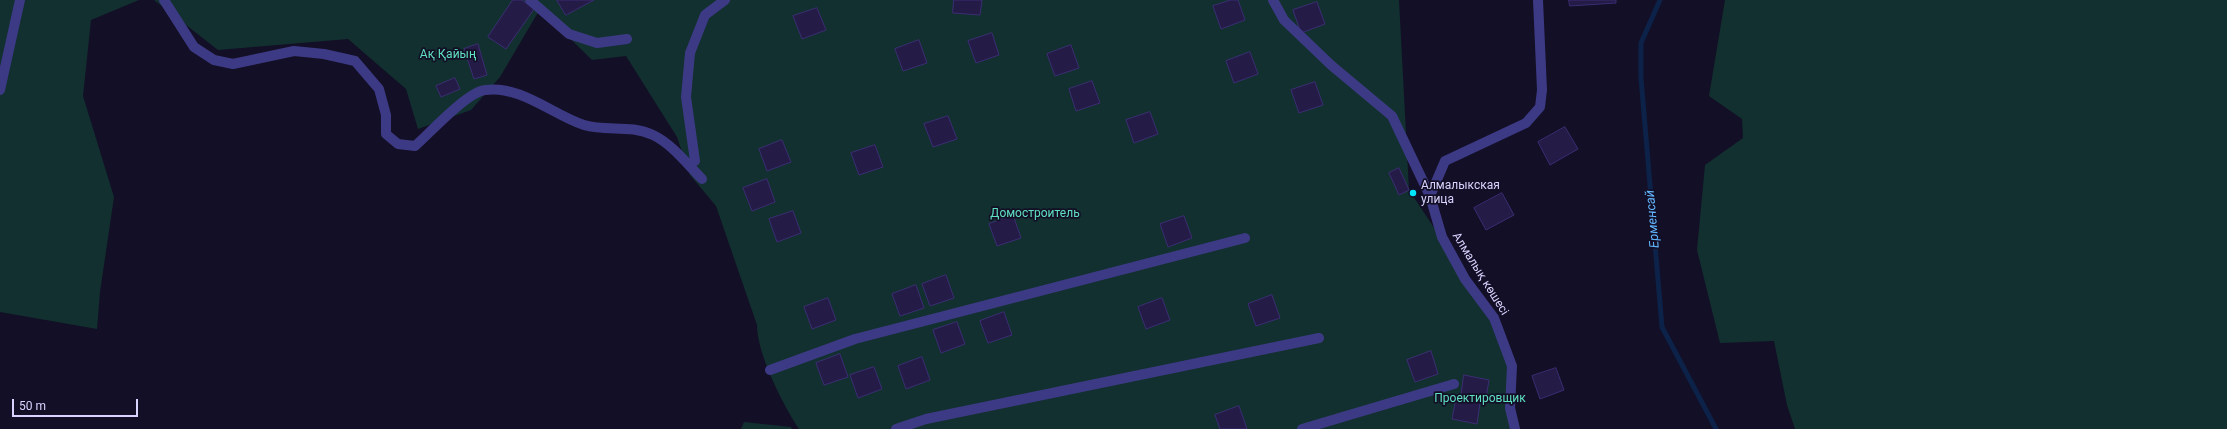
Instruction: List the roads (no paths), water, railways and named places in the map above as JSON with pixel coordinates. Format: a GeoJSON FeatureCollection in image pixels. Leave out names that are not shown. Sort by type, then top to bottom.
{"type":"FeatureCollection","features":[{"type":"Feature","properties":{"kind":"street"},"geometry":{"type":"LineString","coordinates":[[0,90],[20,0]]}},
{"type":"Feature","properties":{"kind":"street"},"geometry":{"type":"LineString","coordinates":[[164,0],[170,5],[194,47],[214,60],[233,64],[294,51],[324,54],[355,61],[379,88],[386,114],[386,134],[398,144],[415,146],[469,98],[485,90],[507,91],[532,100],[586,125],[631,128],[654,136],[668,145],[702,179]]}},
{"type":"Feature","properties":{"kind":"street"},"geometry":{"type":"LineString","coordinates":[[530,0],[570,34],[597,43],[628,39]]}},
{"type":"Feature","properties":{"kind":"street"},"geometry":{"type":"LineString","coordinates":[[695,161],[686,97],[690,53],[706,15],[725,0]]}},
{"type":"Feature","properties":{"kind":"street","name":"Алмалық көшесі"},"geometry":{"type":"LineString","coordinates":[[1274,0],[1284,20],[1331,65],[1392,116],[1430,196],[1442,237],[1465,279],[1494,318],[1512,366],[1510,408],[1516,429]]}},
{"type":"Feature","properties":{"kind":"street"},"geometry":{"type":"LineString","coordinates":[[1430,196],[1445,161],[1526,123],[1540,107],[1542,90],[1538,0]]}},
{"type":"Feature","properties":{"kind":"street"},"geometry":{"type":"LineString","coordinates":[[770,370],[855,339],[1245,238]]}},
{"type":"Feature","properties":{"kind":"street"},"geometry":{"type":"LineString","coordinates":[[896,429],[926,419],[1318,338]]}},
{"type":"Feature","properties":{"kind":"street"},"geometry":{"type":"LineString","coordinates":[[1302,429],[1454,384]]}},
{"type":"Feature","properties":{"kind":"waterway","name":"Ерменсай"},"geometry":{"type":"LineString","coordinates":[[1660,0],[1641,43],[1641,78],[1662,327],[1716,429]]}},
{"type":"Feature","properties":{"kind":"place","name":"Алмалыкская улица"},"geometry":{"type":"Point","coordinates":[1413,193]}},
{"type":"Feature","properties":{"kind":"park label","name":"Ақ Қайың"},"geometry":{"type":"Point","coordinates":[448,55]}},
{"type":"Feature","properties":{"kind":"park label","name":"Домостроитель"},"geometry":{"type":"Point","coordinates":[1035,214]}},
{"type":"Feature","properties":{"kind":"park label","name":"Проектировщик"},"geometry":{"type":"Point","coordinates":[1480,399]}}]}
